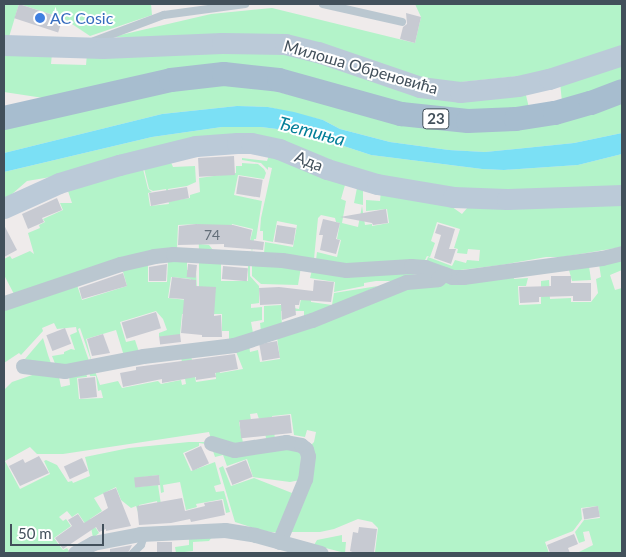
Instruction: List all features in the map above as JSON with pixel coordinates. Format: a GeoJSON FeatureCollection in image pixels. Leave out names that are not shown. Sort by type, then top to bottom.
{"type":"FeatureCollection","features":[{"type":"Feature","properties":{"kind":"main road","name":"23"},"geometry":{"type":"LineString","coordinates":[[6,115],[171,80],[224,74],[279,80],[401,114],[468,121],[516,119],[555,113],[591,104],[622,91]]}},
{"type":"Feature","properties":{"kind":"street","name":"Милоша Обреновића"},"geometry":{"type":"LineString","coordinates":[[4,44],[84,48],[222,43],[285,44],[318,52],[420,87],[460,92],[518,86],[549,79],[622,54]]}},
{"type":"Feature","properties":{"kind":"street","name":"Ада"},"geometry":{"type":"LineString","coordinates":[[4,208],[59,183],[119,165],[196,146],[237,143],[251,143],[279,149],[328,169],[378,184],[453,197],[507,199],[622,195]]}},
{"type":"Feature","properties":{"kind":"street"},"geometry":{"type":"LineString","coordinates":[[4,302],[120,264],[154,256],[173,254],[282,260],[346,270],[411,266],[425,267],[452,276],[476,276],[622,253]]}},
{"type":"Feature","properties":{"kind":"street"},"geometry":{"type":"LineString","coordinates":[[23,366],[65,371],[143,356],[234,345],[312,320],[406,282],[438,279],[444,274]]}},
{"type":"Feature","properties":{"kind":"street"},"geometry":{"type":"LineString","coordinates":[[210,443],[234,450],[286,442],[301,445],[306,449],[308,456],[305,479],[279,542]]}},
{"type":"Feature","properties":{"kind":"street"},"geometry":{"type":"LineString","coordinates":[[75,553],[93,543],[145,533],[238,530],[321,553]]}},
{"type":"Feature","properties":{"kind":"lane"},"geometry":{"type":"LineString","coordinates":[[84,48],[96,39],[164,16],[245,4]]}},
{"type":"Feature","properties":{"kind":"lane"},"geometry":{"type":"LineString","coordinates":[[323,4],[402,22]]}},
{"type":"Feature","properties":{"kind":"lane"},"geometry":{"type":"LineString","coordinates":[[133,553],[142,545],[145,533]]}},
{"type":"Feature","properties":{"kind":"green space"},"geometry":{"type":"Polygon","coordinates":[[[4,4],[19,4],[9,37],[4,37],[4,4]]]}},
{"type":"Feature","properties":{"kind":"green space"},"geometry":{"type":"Polygon","coordinates":[[[19,4],[151,4],[152,15],[90,36],[63,18],[19,4]]]}},
{"type":"Feature","properties":{"kind":"green space"},"geometry":{"type":"Polygon","coordinates":[[[415,4],[622,4],[622,47],[538,74],[442,84],[318,44],[112,37],[211,14],[272,8],[415,43],[421,17],[415,4]]]}},
{"type":"Feature","properties":{"kind":"green space"},"geometry":{"type":"Polygon","coordinates":[[[284,51],[418,94],[525,91],[529,108],[492,111],[412,106],[292,74],[50,99],[4,92],[4,52],[52,53],[51,64],[86,65],[87,54],[284,51]]]}},
{"type":"Feature","properties":{"kind":"green space"},"geometry":{"type":"Polygon","coordinates":[[[622,62],[622,81],[562,102],[560,82],[622,62]]]}},
{"type":"Feature","properties":{"kind":"green space"},"geometry":{"type":"Polygon","coordinates":[[[202,84],[250,85],[376,116],[622,101],[622,133],[574,143],[485,152],[449,150],[390,142],[340,129],[323,120],[268,107],[237,106],[162,114],[4,153],[4,126],[202,84]]]}},
{"type":"Feature","properties":{"kind":"green space"},"geometry":{"type":"Polygon","coordinates":[[[222,127],[261,127],[285,130],[313,136],[371,155],[482,169],[504,170],[578,165],[622,154],[622,189],[501,193],[380,179],[277,139],[27,181],[4,201],[4,172],[152,137],[222,127]]]}},
{"type":"Feature","properties":{"kind":"green space"},"geometry":{"type":"Polygon","coordinates":[[[269,155],[363,186],[363,205],[354,203],[357,188],[345,185],[341,199],[346,201],[342,223],[358,227],[362,206],[365,225],[372,224],[372,226],[389,223],[387,209],[366,211],[366,200],[380,201],[381,191],[448,204],[462,214],[468,207],[622,200],[622,247],[562,257],[546,257],[452,271],[426,262],[428,257],[452,266],[455,260],[466,263],[467,260],[479,261],[480,250],[468,249],[467,254],[457,253],[458,249],[454,248],[460,229],[437,222],[431,241],[435,243],[430,257],[427,256],[424,262],[356,265],[316,260],[317,252],[337,257],[341,240],[337,239],[340,223],[336,222],[335,218],[321,215],[318,218],[314,259],[264,253],[265,242],[293,247],[297,225],[277,221],[273,242],[263,240],[263,231],[260,231],[261,218],[272,168],[268,167],[268,170],[261,163],[242,160],[242,158],[267,161],[269,155]]]}},
{"type":"Feature","properties":{"kind":"green space"},"geometry":{"type":"Polygon","coordinates":[[[170,160],[173,167],[195,166],[196,182],[187,186],[168,189],[170,201],[190,198],[190,195],[200,192],[199,178],[236,173],[236,166],[242,166],[242,163],[258,164],[264,169],[266,173],[264,179],[238,175],[234,195],[262,201],[252,252],[250,241],[253,229],[232,224],[229,235],[200,244],[209,245],[213,250],[199,250],[198,224],[178,225],[177,249],[14,294],[4,275],[4,259],[10,256],[12,259],[30,251],[34,254],[28,233],[40,228],[39,225],[45,222],[43,219],[63,210],[60,203],[72,203],[68,191],[142,165],[148,189],[152,192],[148,193],[150,206],[169,204],[166,189],[153,191],[149,189],[143,164],[170,160]]]}},
{"type":"Feature","properties":{"kind":"green space"},"geometry":{"type":"Polygon","coordinates":[[[168,259],[187,259],[187,270],[196,271],[197,290],[190,290],[191,279],[171,277],[168,298],[187,300],[199,292],[199,260],[221,262],[221,281],[248,281],[248,263],[250,262],[250,276],[259,286],[259,303],[251,304],[251,308],[262,307],[262,320],[251,322],[253,333],[229,341],[229,331],[222,331],[222,314],[182,314],[180,335],[159,337],[159,333],[167,330],[163,319],[156,311],[120,322],[126,342],[135,340],[139,352],[124,356],[116,330],[86,339],[92,363],[80,328],[78,329],[90,364],[56,366],[52,356],[64,354],[64,352],[71,349],[75,350],[70,335],[77,332],[76,327],[57,329],[54,323],[42,328],[43,331],[21,355],[19,353],[4,363],[4,307],[76,282],[82,300],[127,286],[122,268],[148,262],[148,282],[167,282],[168,259]]]}},
{"type":"Feature","properties":{"kind":"green space"},"geometry":{"type":"Polygon","coordinates":[[[622,259],[622,270],[610,275],[615,290],[622,288],[622,553],[577,553],[593,545],[589,531],[583,532],[585,541],[579,543],[575,532],[584,520],[600,518],[598,506],[581,508],[582,519],[573,531],[545,542],[549,553],[368,553],[375,552],[378,528],[372,522],[358,519],[334,529],[320,532],[290,532],[311,445],[314,442],[316,432],[307,430],[305,437],[294,435],[291,414],[272,416],[275,439],[266,438],[262,418],[259,419],[257,413],[250,414],[251,420],[239,422],[243,443],[240,446],[211,439],[209,432],[63,454],[37,454],[30,447],[5,461],[20,489],[50,474],[44,461],[46,460],[57,465],[68,482],[72,481],[73,483],[90,476],[85,457],[129,448],[204,442],[206,444],[199,443],[199,446],[183,453],[191,471],[215,462],[221,484],[214,486],[216,492],[224,491],[230,512],[226,513],[223,499],[196,504],[197,507],[186,510],[180,482],[163,485],[164,492],[161,493],[159,475],[135,478],[135,487],[158,485],[162,511],[159,511],[157,501],[139,505],[141,521],[136,506],[131,508],[121,500],[116,487],[94,498],[102,511],[90,519],[99,533],[93,538],[91,527],[88,528],[78,513],[72,517],[67,511],[59,517],[63,521],[66,519],[71,526],[54,538],[63,550],[67,548],[69,551],[67,553],[4,553],[4,390],[12,382],[41,372],[59,377],[61,387],[70,385],[69,375],[86,372],[87,377],[77,378],[79,399],[103,398],[101,390],[98,391],[96,376],[90,376],[89,372],[95,371],[100,385],[118,381],[122,388],[158,381],[161,384],[181,380],[182,385],[186,384],[181,357],[191,355],[196,382],[216,379],[215,364],[218,364],[220,373],[243,369],[235,349],[249,344],[250,352],[258,350],[260,362],[280,359],[277,337],[406,286],[513,274],[514,279],[528,278],[526,286],[518,286],[519,305],[541,304],[541,281],[549,280],[550,299],[571,298],[571,302],[591,302],[598,293],[596,279],[601,277],[599,264],[622,259]]]}},
{"type":"Feature","properties":{"kind":"green space"},"geometry":{"type":"Polygon","coordinates":[[[252,262],[301,267],[298,285],[261,284],[252,276],[252,262]]]}},
{"type":"Feature","properties":{"kind":"green space"},"geometry":{"type":"Polygon","coordinates":[[[589,266],[591,280],[572,281],[569,270],[589,266]]]}},
{"type":"Feature","properties":{"kind":"green space"},"geometry":{"type":"Polygon","coordinates":[[[312,270],[421,272],[396,281],[364,283],[364,286],[334,292],[335,282],[310,278],[312,270]]]}},
{"type":"Feature","properties":{"kind":"green space"},"geometry":{"type":"Polygon","coordinates":[[[378,286],[304,319],[304,311],[281,311],[282,325],[261,332],[260,323],[264,322],[264,306],[281,305],[280,288],[282,306],[299,309],[302,294],[311,295],[311,302],[332,305],[334,293],[378,286]]]}},
{"type":"Feature","properties":{"kind":"green space"},"geometry":{"type":"Polygon","coordinates":[[[43,338],[48,355],[52,366],[25,359],[43,338]]]}},
{"type":"Feature","properties":{"kind":"green space"},"geometry":{"type":"Polygon","coordinates":[[[212,448],[301,450],[300,480],[290,482],[253,477],[247,459],[227,466],[223,455],[215,457],[212,448]]]}},
{"type":"Feature","properties":{"kind":"green space"},"geometry":{"type":"Polygon","coordinates":[[[223,466],[231,486],[254,478],[292,493],[280,533],[263,531],[235,522],[219,468],[223,466]]]}},
{"type":"Feature","properties":{"kind":"green space"},"geometry":{"type":"Polygon","coordinates":[[[342,535],[342,542],[346,542],[345,553],[314,545],[317,540],[342,535]]]}},
{"type":"Feature","properties":{"kind":"green space"},"geometry":{"type":"Polygon","coordinates":[[[189,537],[212,537],[209,541],[193,542],[193,551],[176,553],[175,547],[189,545],[189,537]]]}},
{"type":"Feature","properties":{"kind":"water","name":"Ђетиња"},"geometry":{"type":"Polygon","coordinates":[[[237,106],[268,107],[294,112],[323,120],[340,129],[390,142],[449,150],[485,152],[574,143],[622,133],[622,154],[578,165],[504,170],[482,169],[371,155],[313,136],[285,130],[261,127],[222,127],[152,137],[4,172],[4,153],[162,114],[237,106]]]}},
{"type":"Feature","properties":{"kind":"building"},"geometry":{"type":"Polygon","coordinates":[[[19,4],[63,18],[58,32],[14,18],[19,4]]]}},
{"type":"Feature","properties":{"kind":"building"},"geometry":{"type":"Polygon","coordinates":[[[406,13],[421,17],[415,43],[400,39],[403,27],[407,24],[406,13]]]}},
{"type":"Feature","properties":{"kind":"building"},"geometry":{"type":"Polygon","coordinates":[[[234,156],[235,175],[199,177],[198,158],[234,156]]]}},
{"type":"Feature","properties":{"kind":"building"},"geometry":{"type":"Polygon","coordinates":[[[239,176],[263,180],[260,198],[236,194],[239,176]]]}},
{"type":"Feature","properties":{"kind":"building"},"geometry":{"type":"Polygon","coordinates":[[[187,187],[189,198],[151,206],[149,193],[187,187]]]}},
{"type":"Feature","properties":{"kind":"building"},"geometry":{"type":"Polygon","coordinates":[[[57,198],[62,210],[42,218],[44,222],[28,229],[22,214],[57,198]]]}},
{"type":"Feature","properties":{"kind":"building"},"geometry":{"type":"Polygon","coordinates":[[[386,209],[388,223],[373,225],[372,223],[340,217],[386,209]]]}},
{"type":"Feature","properties":{"kind":"building"},"geometry":{"type":"Polygon","coordinates":[[[323,219],[340,223],[336,239],[340,240],[336,254],[320,250],[323,235],[319,235],[323,219]]]}},
{"type":"Feature","properties":{"kind":"building"},"geometry":{"type":"Polygon","coordinates":[[[196,224],[233,225],[252,230],[250,240],[264,242],[263,250],[224,247],[224,244],[178,245],[179,226],[196,224]]]}},
{"type":"Feature","properties":{"kind":"building"},"geometry":{"type":"Polygon","coordinates":[[[438,224],[455,229],[449,249],[456,249],[451,264],[434,258],[441,235],[435,233],[438,224]]]}},
{"type":"Feature","properties":{"kind":"building"},"geometry":{"type":"Polygon","coordinates":[[[4,225],[17,250],[4,257],[4,225]]]}},
{"type":"Feature","properties":{"kind":"building"},"geometry":{"type":"Polygon","coordinates":[[[277,225],[296,228],[293,245],[274,242],[277,225]]]}},
{"type":"Feature","properties":{"kind":"building"},"geometry":{"type":"Polygon","coordinates":[[[167,264],[166,281],[149,281],[149,267],[167,264]]]}},
{"type":"Feature","properties":{"kind":"building"},"geometry":{"type":"Polygon","coordinates":[[[188,264],[197,265],[196,278],[187,277],[188,264]]]}},
{"type":"Feature","properties":{"kind":"building"},"geometry":{"type":"Polygon","coordinates":[[[223,266],[248,268],[247,281],[222,279],[223,266]]]}},
{"type":"Feature","properties":{"kind":"building"},"geometry":{"type":"Polygon","coordinates":[[[123,273],[127,286],[82,299],[79,288],[123,273]]]}},
{"type":"Feature","properties":{"kind":"building"},"geometry":{"type":"Polygon","coordinates":[[[551,276],[571,276],[571,283],[591,283],[591,301],[573,301],[573,296],[539,297],[539,302],[520,303],[519,287],[551,286],[551,276]]]}},
{"type":"Feature","properties":{"kind":"building"},"geometry":{"type":"Polygon","coordinates":[[[172,277],[196,280],[196,286],[216,287],[214,316],[221,315],[222,337],[202,337],[202,335],[181,333],[184,299],[169,298],[172,277]]]}},
{"type":"Feature","properties":{"kind":"building"},"geometry":{"type":"Polygon","coordinates":[[[314,280],[334,282],[331,302],[300,300],[299,305],[295,305],[296,315],[282,320],[281,304],[260,305],[259,288],[279,287],[313,291],[314,280]]]}},
{"type":"Feature","properties":{"kind":"building"},"geometry":{"type":"Polygon","coordinates":[[[156,312],[161,328],[127,339],[122,323],[156,312]]]}},
{"type":"Feature","properties":{"kind":"building"},"geometry":{"type":"Polygon","coordinates":[[[65,328],[71,344],[52,351],[46,335],[65,328]]]}},
{"type":"Feature","properties":{"kind":"building"},"geometry":{"type":"Polygon","coordinates":[[[103,334],[110,353],[92,356],[87,339],[103,334]]]}},
{"type":"Feature","properties":{"kind":"building"},"geometry":{"type":"Polygon","coordinates":[[[180,334],[181,342],[160,344],[159,337],[180,334]]]}},
{"type":"Feature","properties":{"kind":"building"},"geometry":{"type":"Polygon","coordinates":[[[277,341],[280,358],[262,361],[259,344],[277,341]]]}},
{"type":"Feature","properties":{"kind":"building"},"geometry":{"type":"Polygon","coordinates":[[[235,354],[238,369],[215,373],[216,377],[196,380],[196,377],[162,383],[162,379],[123,387],[120,373],[136,370],[136,367],[235,354]]]}},
{"type":"Feature","properties":{"kind":"building"},"geometry":{"type":"Polygon","coordinates":[[[95,377],[97,397],[80,399],[78,379],[95,377]]]}},
{"type":"Feature","properties":{"kind":"building"},"geometry":{"type":"Polygon","coordinates":[[[290,415],[292,433],[241,438],[239,420],[290,415]]]}},
{"type":"Feature","properties":{"kind":"building"},"geometry":{"type":"Polygon","coordinates":[[[201,446],[209,463],[193,471],[185,454],[201,446]]]}},
{"type":"Feature","properties":{"kind":"building"},"geometry":{"type":"Polygon","coordinates":[[[39,456],[49,473],[20,486],[9,466],[23,459],[25,463],[39,456]]]}},
{"type":"Feature","properties":{"kind":"building"},"geometry":{"type":"Polygon","coordinates":[[[82,458],[88,471],[70,479],[64,466],[82,458]]]}},
{"type":"Feature","properties":{"kind":"building"},"geometry":{"type":"Polygon","coordinates":[[[246,460],[253,477],[232,485],[226,468],[246,460]]]}},
{"type":"Feature","properties":{"kind":"building"},"geometry":{"type":"Polygon","coordinates":[[[159,475],[160,485],[135,488],[134,478],[159,475]]]}},
{"type":"Feature","properties":{"kind":"building"},"geometry":{"type":"Polygon","coordinates":[[[116,488],[131,526],[106,531],[106,529],[99,532],[96,527],[63,549],[55,538],[72,526],[68,520],[78,514],[84,523],[108,508],[103,493],[116,488]]]}},
{"type":"Feature","properties":{"kind":"building"},"geometry":{"type":"Polygon","coordinates":[[[182,498],[185,511],[205,506],[204,503],[222,500],[225,515],[191,522],[190,519],[171,523],[139,525],[137,506],[182,498]]]}},
{"type":"Feature","properties":{"kind":"building"},"geometry":{"type":"Polygon","coordinates":[[[598,506],[600,517],[584,520],[582,509],[598,506]]]}},
{"type":"Feature","properties":{"kind":"building"},"geometry":{"type":"Polygon","coordinates":[[[359,527],[377,529],[374,552],[355,553],[350,551],[353,532],[358,533],[359,527]]]}},
{"type":"Feature","properties":{"kind":"building"},"geometry":{"type":"Polygon","coordinates":[[[574,534],[578,544],[568,548],[570,553],[550,553],[547,545],[574,534]]]}},
{"type":"Feature","properties":{"kind":"building"},"geometry":{"type":"Polygon","coordinates":[[[157,542],[172,542],[172,553],[157,553],[157,542]]]}},
{"type":"Feature","properties":{"kind":"building"},"geometry":{"type":"Polygon","coordinates":[[[132,545],[128,553],[110,553],[110,549],[132,545]]]}},
{"type":"Feature","properties":{"kind":"place","name":"AC Cosic"},"geometry":{"type":"Point","coordinates":[40,18]}}]}
